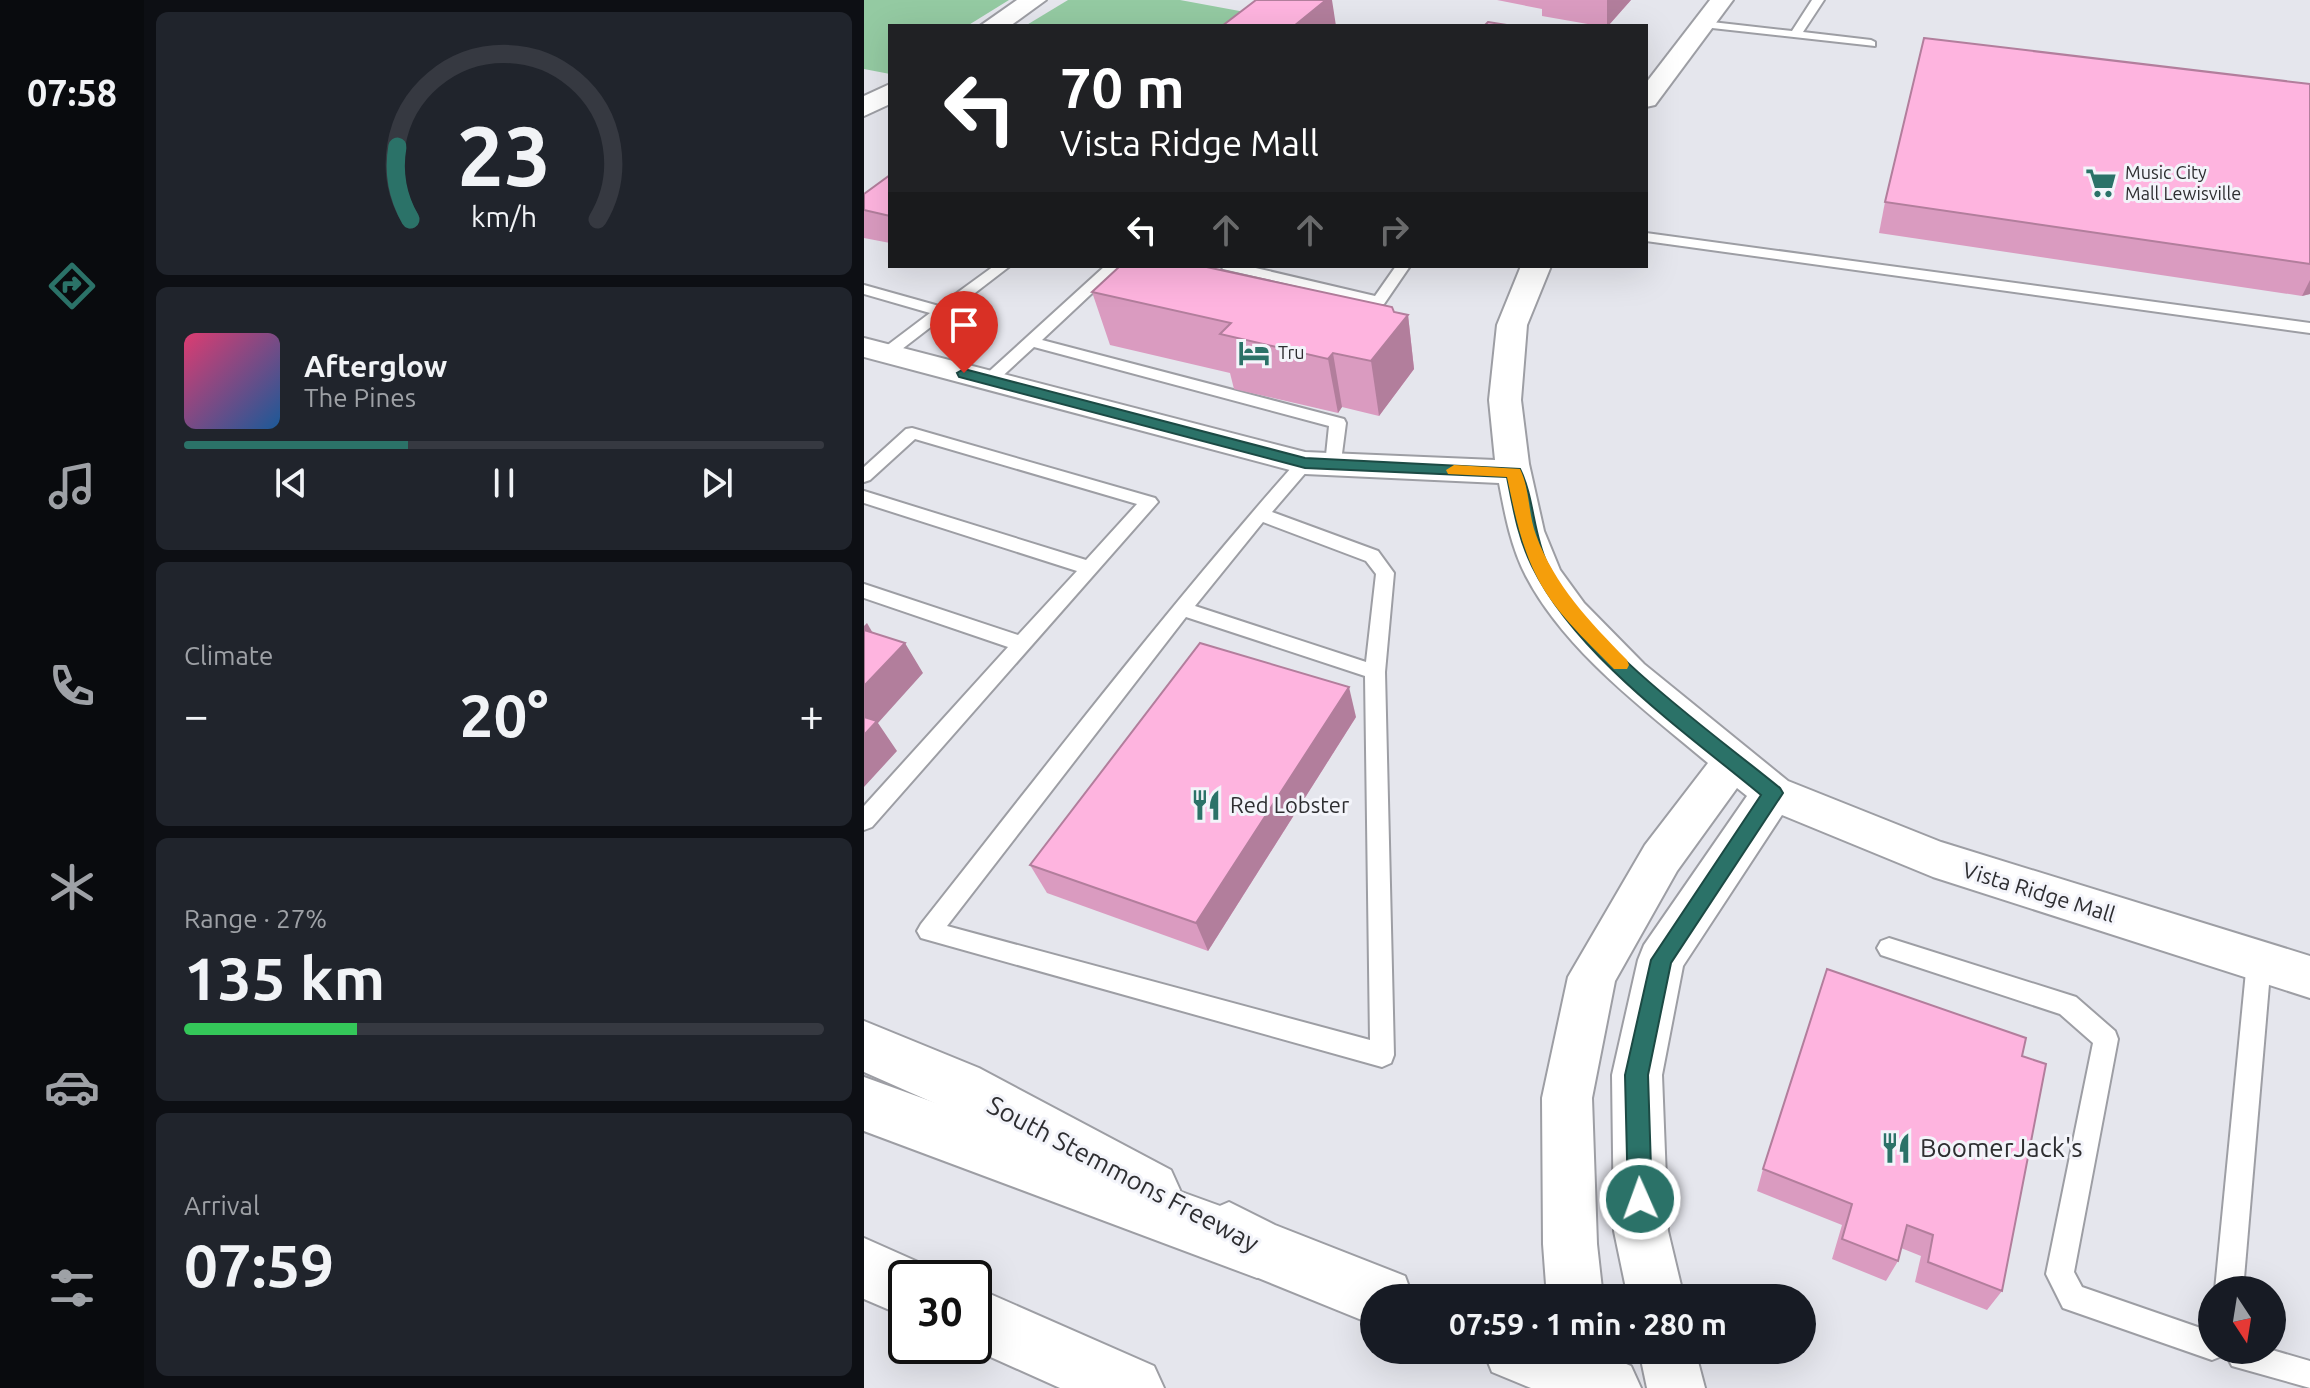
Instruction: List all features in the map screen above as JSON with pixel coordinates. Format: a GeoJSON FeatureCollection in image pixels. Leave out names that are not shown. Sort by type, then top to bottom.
{"type":"FeatureCollection","features":[{"type":"Feature","properties":{"kind":"main road"},"geometry":{"type":"LineString","coordinates":[[996,24],[1034,0]]}},
{"type":"Feature","properties":{"kind":"main road","name":"South Stemmons Freeway"},"geometry":{"type":"LineString","coordinates":[[864,1046],[960,1087],[1257,1248],[1360,1289]]}},
{"type":"Feature","properties":{"kind":"main road"},"geometry":{"type":"LineString","coordinates":[[864,1104],[1257,1248]]}},
{"type":"Feature","properties":{"kind":"main road"},"geometry":{"type":"LineString","coordinates":[[864,1268],[888,1279]]}},
{"type":"Feature","properties":{"kind":"main road"},"geometry":{"type":"LineString","coordinates":[[992,1326],[1132,1388]]}},
{"type":"Feature","properties":{"kind":"main road"},"geometry":{"type":"LineString","coordinates":[[1562,1364],[1590,1372]]}},
{"type":"Feature","properties":{"kind":"street"},"geometry":{"type":"LineString","coordinates":[[1648,97],[1722,0]]}},
{"type":"Feature","properties":{"kind":"street","name":"Vista Ridge Mall"},"geometry":{"type":"LineString","coordinates":[[1535,268],[1512,325],[1505,400],[1514,472],[1526,531],[1540,566],[1571,613],[1630,675],[1773,793],[1933,858],[2310,977]]}},
{"type":"Feature","properties":{"kind":"street"},"geometry":{"type":"LineString","coordinates":[[872,357],[989,380],[1319,464],[1514,472]]}},
{"type":"Feature","properties":{"kind":"street"},"geometry":{"type":"LineString","coordinates":[[1574,1284],[1567,1098],[1592,977],[1661,858],[1733,762]]}},
{"type":"Feature","properties":{"kind":"street"},"geometry":{"type":"LineString","coordinates":[[1653,1284],[1641,1231],[1637,1075],[1661,960],[1773,793]]}},
{"type":"Feature","properties":{"kind":"street"},"geometry":{"type":"LineString","coordinates":[[1670,1364],[1676,1388]]}},
{"type":"Feature","properties":{"kind":"lane"},"geometry":{"type":"LineString","coordinates":[[1796,34],[1818,0]]}},
{"type":"Feature","properties":{"kind":"lane"},"geometry":{"type":"LineString","coordinates":[[1703,24],[1871,44]]}},
{"type":"Feature","properties":{"kind":"lane"},"geometry":{"type":"LineString","coordinates":[[1648,237],[2310,328]]}},
{"type":"Feature","properties":{"kind":"lane"},"geometry":{"type":"LineString","coordinates":[[872,357],[942,312],[1000,268]]}},
{"type":"Feature","properties":{"kind":"lane"},"geometry":{"type":"LineString","coordinates":[[989,380],[1112,268]]}},
{"type":"Feature","properties":{"kind":"lane"},"geometry":{"type":"LineString","coordinates":[[1237,268],[1379,301],[1402,268]]}},
{"type":"Feature","properties":{"kind":"lane"},"geometry":{"type":"LineString","coordinates":[[864,289],[942,312]]}},
{"type":"Feature","properties":{"kind":"lane"},"geometry":{"type":"LineString","coordinates":[[1031,342],[1338,423],[1319,464],[1259,514],[929,931],[1382,1055],[1375,672],[1385,573],[1372,556],[1259,514]]}},
{"type":"Feature","properties":{"kind":"lane"},"geometry":{"type":"LineString","coordinates":[[864,476],[912,433],[1149,502],[864,821]]}},
{"type":"Feature","properties":{"kind":"lane"},"geometry":{"type":"LineString","coordinates":[[864,497],[1090,568]]}},
{"type":"Feature","properties":{"kind":"lane"},"geometry":{"type":"LineString","coordinates":[[864,591],[1022,644]]}},
{"type":"Feature","properties":{"kind":"lane"},"geometry":{"type":"LineString","coordinates":[[1183,609],[1375,672]]}},
{"type":"Feature","properties":{"kind":"lane"},"geometry":{"type":"LineString","coordinates":[[1889,948],[2068,1005],[2106,1039],[2060,1274],[2073,1298],[2198,1341]]}},
{"type":"Feature","properties":{"kind":"lane"},"geometry":{"type":"LineString","coordinates":[[2230,1276],[2259,961]]}},
{"type":"Feature","properties":{"kind":"lane"},"geometry":{"type":"LineString","coordinates":[[2274,1364],[2310,1375]]}},
{"type":"Feature","properties":{"kind":"green space"},"geometry":{"type":"Polygon","coordinates":[[[864,0],[1009,0],[970,24],[888,24],[888,74],[864,69],[864,0]]]}},
{"type":"Feature","properties":{"kind":"green space"},"geometry":{"type":"Polygon","coordinates":[[[1068,0],[1180,0],[1288,20],[1283,24],[1028,24],[1068,0]]]}},
{"type":"Feature","properties":{"kind":"building"},"geometry":{"type":"Polygon","coordinates":[[[1256,0],[1326,0],[1296,24],[1225,24],[1256,0]]]}},
{"type":"Feature","properties":{"kind":"building","name":"Music City Mall Lewisville"},"geometry":{"type":"Polygon","coordinates":[[[1924,38],[2310,84],[2310,264],[1885,202],[1924,38]]]}},
{"type":"Feature","properties":{"kind":"building"},"geometry":{"type":"Polygon","coordinates":[[[888,176],[888,216],[864,210],[864,194],[888,176]]]}},
{"type":"Feature","properties":{"kind":"building"},"geometry":{"type":"Polygon","coordinates":[[[1118,268],[1211,268],[1392,307],[1394,312],[1408,315],[1371,361],[1333,353],[1328,359],[1220,334],[1231,323],[1092,292],[1118,268]]]}},
{"type":"Feature","properties":{"kind":"building"},"geometry":{"type":"Polygon","coordinates":[[[864,630],[905,643],[864,686],[864,630]]]}},
{"type":"Feature","properties":{"kind":"building","name":"Red Lobster"},"geometry":{"type":"Polygon","coordinates":[[[1200,643],[1349,687],[1196,923],[1030,865],[1200,643]]]}},
{"type":"Feature","properties":{"kind":"building"},"geometry":{"type":"Polygon","coordinates":[[[864,717],[877,721],[864,735],[864,717]]]}},
{"type":"Feature","properties":{"kind":"building"},"geometry":{"type":"Polygon","coordinates":[[[1827,969],[2026,1038],[2022,1056],[2046,1064],[2002,1291],[1928,1262],[1933,1235],[1907,1225],[1898,1261],[1842,1239],[1852,1204],[1763,1169],[1827,969]]]}},
{"type":"Feature","properties":{"kind":"slow traffic"},"geometry":{"type":"LineString","coordinates":[[1454,470],[1514,472],[1526,531],[1543,574],[1571,613],[1620,665]]}},
{"type":"Feature","properties":{"kind":"place","name":"Music City Mall Lewisville"},"geometry":{"type":"Point","coordinates":[2101,183]}},
{"type":"Feature","properties":{"kind":"place","name":"Tru"},"geometry":{"type":"Point","coordinates":[1254,353]}},
{"type":"Feature","properties":{"kind":"place","name":"Red Lobster"},"geometry":{"type":"Point","coordinates":[1206,805]}},
{"type":"Feature","properties":{"kind":"place","name":"BoomerJack's"},"geometry":{"type":"Point","coordinates":[1896,1148]}},
{"type":"Feature","properties":{"kind":"route"},"geometry":{"type":"LineString","coordinates":[[964,373],[1305,463],[1514,472],[1526,531],[1543,574],[1571,613],[1630,675],[1773,793],[1661,960],[1637,1075],[1640,1199]]}}]}
